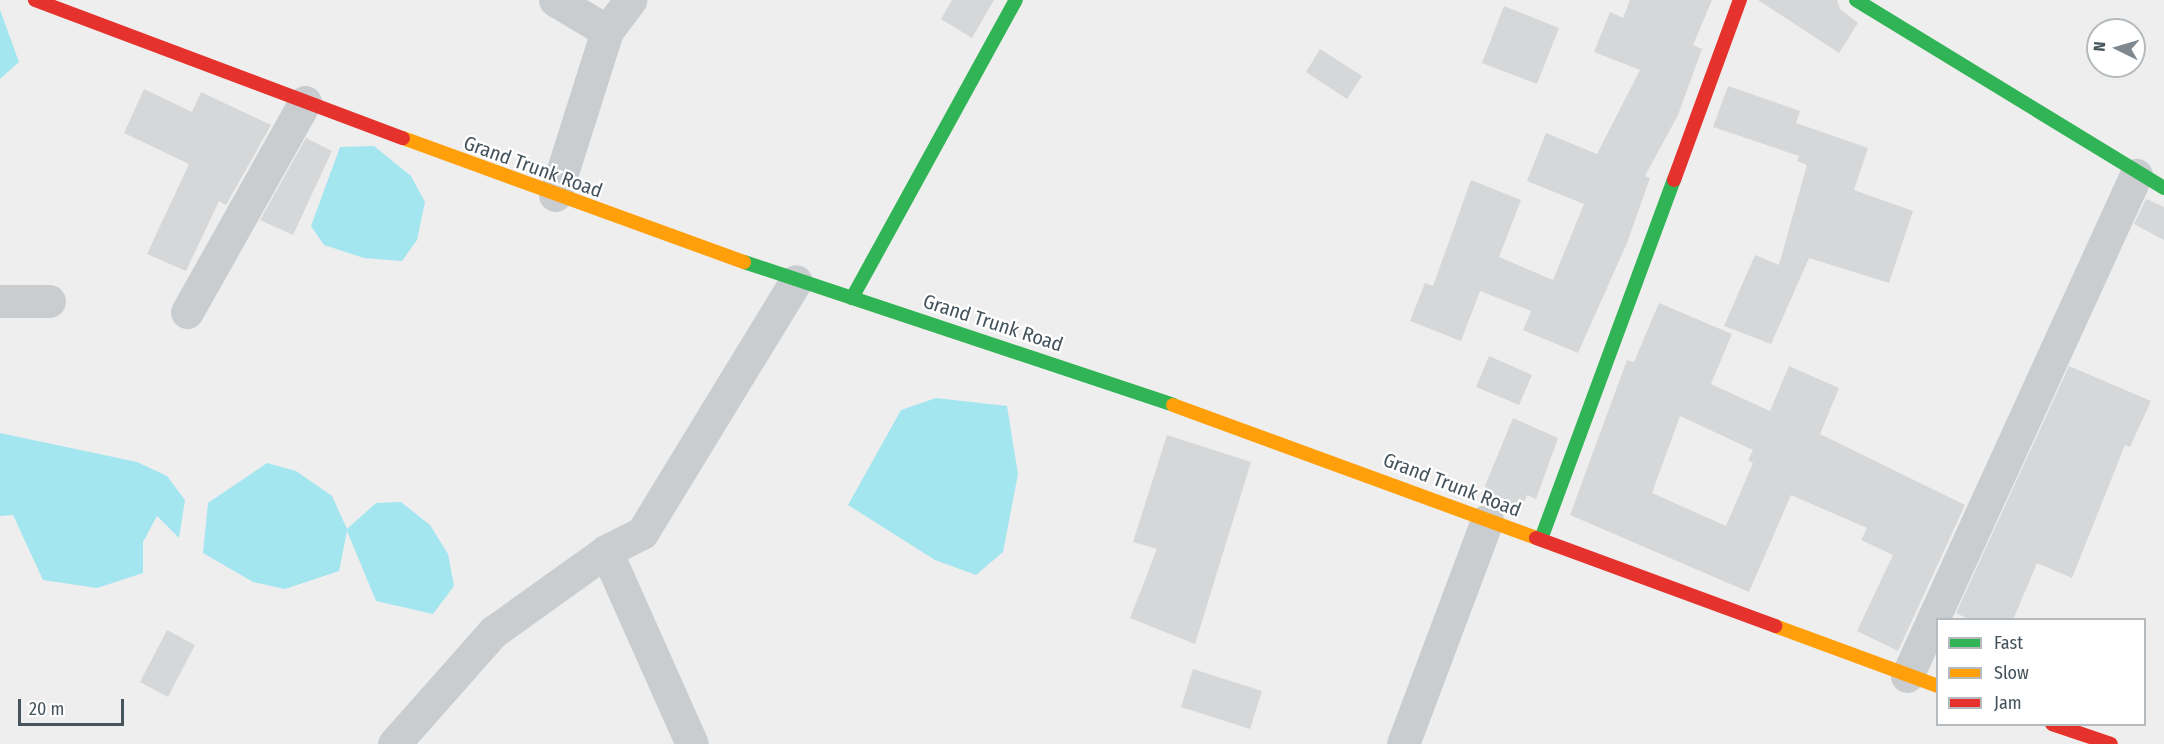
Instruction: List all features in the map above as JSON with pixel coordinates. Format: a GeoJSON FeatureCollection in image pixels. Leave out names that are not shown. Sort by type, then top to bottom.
{"type":"FeatureCollection","features":[{"type":"Feature","properties":{"kind":"main road","name":"Grand Trunk Road"},"geometry":{"type":"LineString","coordinates":[[35,0],[555,195],[796,281],[1109,381],[1936,685]]}},
{"type":"Feature","properties":{"kind":"main road"},"geometry":{"type":"LineString","coordinates":[[852,298],[1016,0]]}},
{"type":"Feature","properties":{"kind":"main road"},"geometry":{"type":"LineString","coordinates":[[1540,539],[1740,0]]}},
{"type":"Feature","properties":{"kind":"main road"},"geometry":{"type":"LineString","coordinates":[[1856,0],[2150,182]]}},
{"type":"Feature","properties":{"kind":"main road"},"geometry":{"type":"LineString","coordinates":[[2058,726],[2111,744]]}},
{"type":"Feature","properties":{"kind":"street"},"geometry":{"type":"LineString","coordinates":[[555,0],[607,31]]}},
{"type":"Feature","properties":{"kind":"street"},"geometry":{"type":"LineString","coordinates":[[555,195],[607,31],[630,0]]}},
{"type":"Feature","properties":{"kind":"street"},"geometry":{"type":"LineString","coordinates":[[187,312],[305,102]]}},
{"type":"Feature","properties":{"kind":"street"},"geometry":{"type":"LineString","coordinates":[[1907,676],[2150,182]]}},
{"type":"Feature","properties":{"kind":"street"},"geometry":{"type":"LineString","coordinates":[[394,744],[493,632],[606,551],[642,533],[796,281]]}},
{"type":"Feature","properties":{"kind":"street"},"geometry":{"type":"LineString","coordinates":[[0,301],[49,301]]}},
{"type":"Feature","properties":{"kind":"street"},"geometry":{"type":"LineString","coordinates":[[1403,744],[1487,520]]}},
{"type":"Feature","properties":{"kind":"street"},"geometry":{"type":"LineString","coordinates":[[606,551],[692,744]]}},
{"type":"Feature","properties":{"kind":"water"},"geometry":{"type":"Polygon","coordinates":[[[0,10],[19,62],[0,79],[0,10]]]}},
{"type":"Feature","properties":{"kind":"water"},"geometry":{"type":"Polygon","coordinates":[[[374,146],[411,176],[425,202],[417,240],[402,261],[364,258],[324,245],[311,226],[340,147],[374,146]]]}},
{"type":"Feature","properties":{"kind":"water"},"geometry":{"type":"Polygon","coordinates":[[[936,398],[1007,406],[1018,474],[1003,552],[976,575],[935,560],[848,505],[901,410],[936,398]]]}},
{"type":"Feature","properties":{"kind":"water"},"geometry":{"type":"Polygon","coordinates":[[[0,433],[137,462],[167,476],[185,500],[179,538],[157,516],[143,542],[143,573],[97,588],[43,580],[13,515],[0,516],[0,433]]]}},
{"type":"Feature","properties":{"kind":"water"},"geometry":{"type":"Polygon","coordinates":[[[267,463],[296,471],[332,496],[347,529],[376,503],[401,502],[430,525],[448,554],[454,586],[433,614],[376,601],[347,531],[339,571],[285,589],[253,582],[203,553],[208,503],[267,463]]]}},
{"type":"Feature","properties":{"kind":"building"},"geometry":{"type":"Polygon","coordinates":[[[952,0],[994,0],[972,38],[941,19],[952,0]]]}},
{"type":"Feature","properties":{"kind":"building"},"geometry":{"type":"Polygon","coordinates":[[[1630,0],[1712,0],[1693,45],[1702,49],[1678,115],[1645,176],[1650,178],[1627,243],[1578,353],[1523,330],[1531,311],[1480,291],[1461,341],[1410,321],[1425,283],[1433,286],[1471,180],[1521,200],[1499,257],[1553,280],[1584,204],[1527,181],[1546,133],[1597,154],[1640,70],[1594,52],[1610,12],[1623,18],[1630,0]]]}},
{"type":"Feature","properties":{"kind":"building"},"geometry":{"type":"Polygon","coordinates":[[[1758,0],[1837,0],[1840,9],[1858,23],[1839,53],[1758,0]]]}},
{"type":"Feature","properties":{"kind":"building"},"geometry":{"type":"Polygon","coordinates":[[[1504,6],[1559,28],[1537,84],[1482,63],[1504,6]]]}},
{"type":"Feature","properties":{"kind":"building"},"geometry":{"type":"Polygon","coordinates":[[[1320,49],[1362,76],[1347,99],[1306,72],[1320,49]]]}},
{"type":"Feature","properties":{"kind":"building"},"geometry":{"type":"Polygon","coordinates":[[[1728,86],[1800,111],[1796,123],[1868,148],[1854,190],[1913,211],[1889,283],[1809,258],[1771,344],[1724,326],[1755,255],[1779,265],[1807,165],[1797,161],[1799,156],[1713,127],[1728,86]]]}},
{"type":"Feature","properties":{"kind":"building"},"geometry":{"type":"Polygon","coordinates":[[[144,89],[192,112],[201,92],[271,125],[226,205],[219,201],[186,271],[147,254],[189,164],[124,133],[144,89]]]}},
{"type":"Feature","properties":{"kind":"building"},"geometry":{"type":"Polygon","coordinates":[[[306,138],[332,151],[293,235],[260,220],[306,138]]]}},
{"type":"Feature","properties":{"kind":"building"},"geometry":{"type":"Polygon","coordinates":[[[2146,199],[2164,207],[2164,240],[2134,224],[2146,199]]]}},
{"type":"Feature","properties":{"kind":"building"},"geometry":{"type":"Polygon","coordinates":[[[1659,303],[1732,334],[1711,384],[1770,411],[1789,366],[1839,388],[1820,434],[1965,505],[1898,651],[1857,631],[1893,555],[1861,540],[1867,528],[1791,495],[1749,592],[1570,515],[1627,360],[1634,362],[1659,303]],[[1680,416],[1652,493],[1726,526],[1753,463],[1748,460],[1753,450],[1680,416]]]}},
{"type":"Feature","properties":{"kind":"building"},"geometry":{"type":"Polygon","coordinates":[[[1489,356],[1532,375],[1519,405],[1476,387],[1489,356]]]}},
{"type":"Feature","properties":{"kind":"building"},"geometry":{"type":"Polygon","coordinates":[[[2069,366],[2151,401],[2130,447],[2125,445],[2072,578],[2037,563],[2014,618],[1967,618],[1956,613],[2069,366]]]}},
{"type":"Feature","properties":{"kind":"building"},"geometry":{"type":"Polygon","coordinates":[[[1513,418],[1558,438],[1536,499],[1527,495],[1520,512],[1480,498],[1513,418]]]}},
{"type":"Feature","properties":{"kind":"building"},"geometry":{"type":"Polygon","coordinates":[[[1167,435],[1251,462],[1195,644],[1130,618],[1157,549],[1133,542],[1167,435]]]}},
{"type":"Feature","properties":{"kind":"building"},"geometry":{"type":"Polygon","coordinates":[[[167,630],[195,645],[168,697],[140,682],[167,630]]]}},
{"type":"Feature","properties":{"kind":"building"},"geometry":{"type":"Polygon","coordinates":[[[1193,669],[1262,691],[1250,729],[1181,707],[1193,669]]]}},
{"type":"Feature","properties":{"kind":"traffic: fast"},"geometry":{"type":"LineString","coordinates":[[852,298],[1016,0]]}},
{"type":"Feature","properties":{"kind":"traffic: fast"},"geometry":{"type":"LineString","coordinates":[[1856,0],[2164,188]]}},
{"type":"Feature","properties":{"kind":"traffic: fast"},"geometry":{"type":"LineString","coordinates":[[1541,539],[1674,180]]}},
{"type":"Feature","properties":{"kind":"traffic: fast"},"geometry":{"type":"LineString","coordinates":[[744,262],[1173,405]]}},
{"type":"Feature","properties":{"kind":"traffic: slow"},"geometry":{"type":"LineString","coordinates":[[403,138],[744,262]]}},
{"type":"Feature","properties":{"kind":"traffic: slow"},"geometry":{"type":"LineString","coordinates":[[1173,405],[1536,538]]}},
{"type":"Feature","properties":{"kind":"traffic: slow"},"geometry":{"type":"LineString","coordinates":[[1775,626],[1936,685]]}},
{"type":"Feature","properties":{"kind":"traffic: jam"},"geometry":{"type":"LineString","coordinates":[[35,0],[403,138]]}},
{"type":"Feature","properties":{"kind":"traffic: jam"},"geometry":{"type":"LineString","coordinates":[[1674,180],[1740,0]]}},
{"type":"Feature","properties":{"kind":"traffic: jam"},"geometry":{"type":"LineString","coordinates":[[1536,538],[1775,626]]}},
{"type":"Feature","properties":{"kind":"traffic: jam"},"geometry":{"type":"LineString","coordinates":[[2058,726],[2111,744]]}}]}
